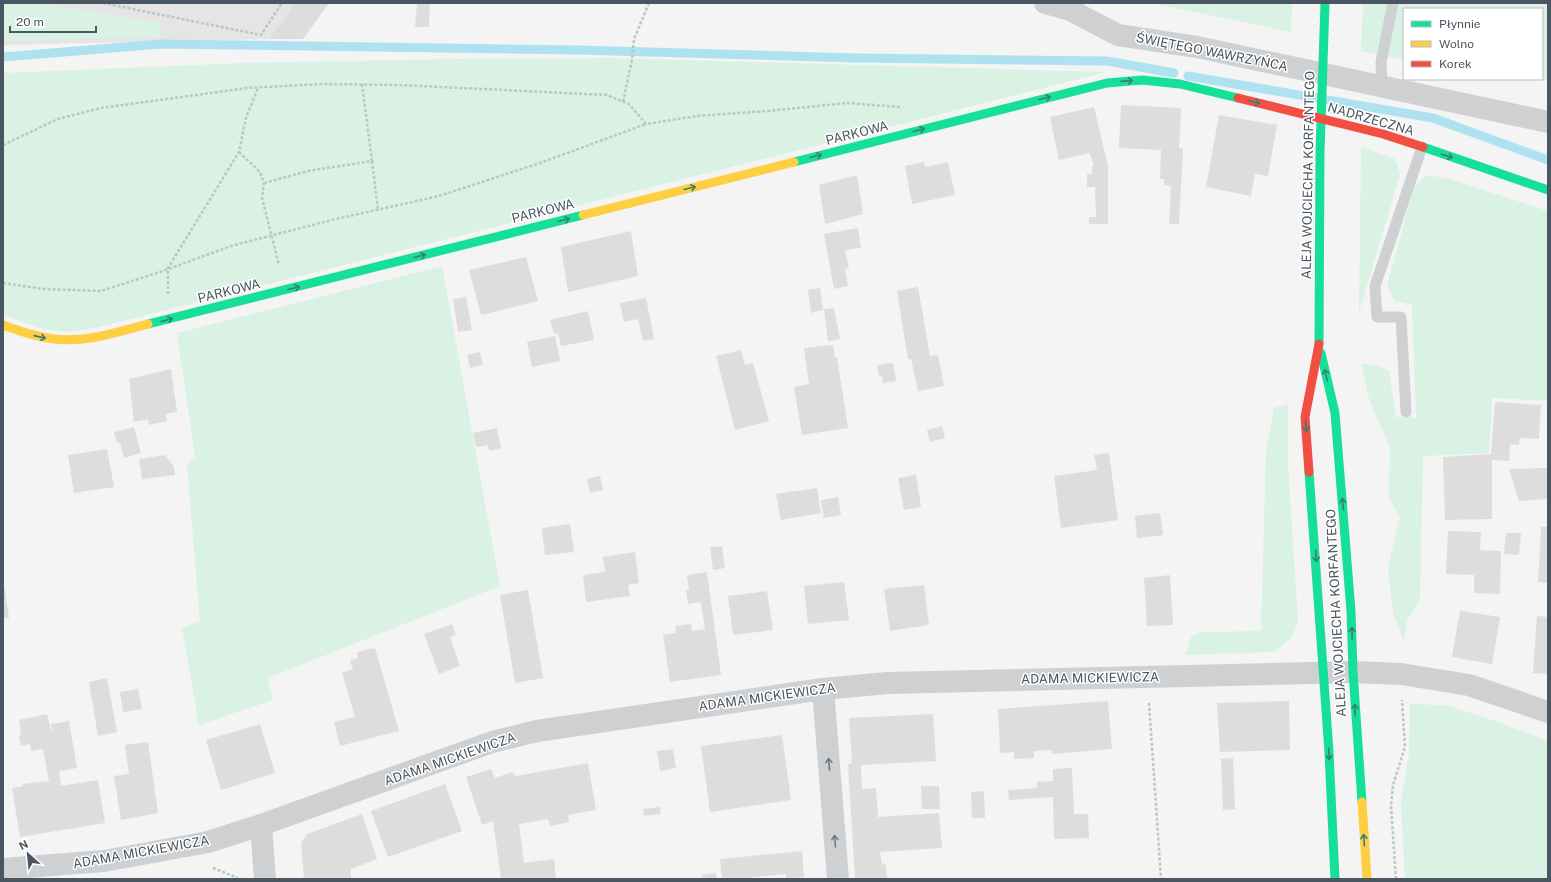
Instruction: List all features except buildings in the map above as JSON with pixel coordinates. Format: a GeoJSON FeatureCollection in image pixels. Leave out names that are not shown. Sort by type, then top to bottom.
{"type":"FeatureCollection","features":[{"type":"Feature","properties":{"kind":"street","name":"ŚWIĘTEGO WAWRZYŃCA"},"geometry":{"type":"LineString","coordinates":[[1045,3],[1070,10],[1118,35],[1197,47],[1548,122]]}},
{"type":"Feature","properties":{"kind":"street","name":"ALEJA WOJCIECHA KORFANTEGO"},"geometry":{"type":"LineString","coordinates":[[1325,3],[1320,152],[1319,347],[1305,417],[1329,752],[1335,879]]}},
{"type":"Feature","properties":{"kind":"street","name":"NADRZECZNA"},"geometry":{"type":"LineString","coordinates":[[1088,87],[1107,82],[1142,80],[1180,84],[1383,134],[1548,190]]}},
{"type":"Feature","properties":{"kind":"street","name":"PARKOWA"},"geometry":{"type":"LineString","coordinates":[[3,325],[43,338],[70,340],[98,336],[167,320],[1088,87]]}},
{"type":"Feature","properties":{"kind":"street","name":"ALEJA WOJCIECHA KORFANTEGO"},"geometry":{"type":"LineString","coordinates":[[1319,347],[1335,413],[1352,611],[1353,672],[1367,879]]}},
{"type":"Feature","properties":{"kind":"street","name":"ADAMA MICKIEWICZA"},"geometry":{"type":"LineString","coordinates":[[3,870],[104,861],[208,842],[261,826],[492,742],[522,734],[578,724],[823,689],[887,683],[1353,672],[1400,674],[1469,685],[1548,712]]}},
{"type":"Feature","properties":{"kind":"street"},"geometry":{"type":"LineString","coordinates":[[823,689],[838,879]]}},
{"type":"Feature","properties":{"kind":"street"},"geometry":{"type":"LineString","coordinates":[[261,826],[265,879]]}},
{"type":"Feature","properties":{"kind":"lane"},"geometry":{"type":"LineString","coordinates":[[1382,86],[1381,62],[1393,3]]}},
{"type":"Feature","properties":{"kind":"lane"},"geometry":{"type":"LineString","coordinates":[[1406,412],[1401,317],[1377,317],[1375,286],[1422,148]]}},
{"type":"Feature","properties":{"kind":"path"},"geometry":{"type":"LineString","coordinates":[[103,3],[262,35],[282,3]]}},
{"type":"Feature","properties":{"kind":"path"},"geometry":{"type":"LineString","coordinates":[[623,102],[632,60],[634,39],[649,3]]}},
{"type":"Feature","properties":{"kind":"path"},"geometry":{"type":"LineString","coordinates":[[3,145],[58,119],[101,108],[258,88],[322,84],[399,84],[607,95],[629,104],[646,124]]}},
{"type":"Feature","properties":{"kind":"path"},"geometry":{"type":"LineString","coordinates":[[362,84],[378,210]]}},
{"type":"Feature","properties":{"kind":"path"},"geometry":{"type":"LineString","coordinates":[[167,320],[168,268],[239,152],[246,118],[258,88]]}},
{"type":"Feature","properties":{"kind":"path"},"geometry":{"type":"LineString","coordinates":[[3,283],[44,289],[102,291],[231,246],[336,219],[439,196],[540,163],[646,124],[697,116],[847,103],[907,108],[919,111],[939,124]]}},
{"type":"Feature","properties":{"kind":"path"},"geometry":{"type":"LineString","coordinates":[[239,152],[260,172],[264,183],[262,198],[272,235]]}},
{"type":"Feature","properties":{"kind":"path"},"geometry":{"type":"LineString","coordinates":[[264,183],[308,171],[372,161]]}},
{"type":"Feature","properties":{"kind":"path"},"geometry":{"type":"LineString","coordinates":[[1147,677],[1162,879]]}},
{"type":"Feature","properties":{"kind":"path"},"geometry":{"type":"LineString","coordinates":[[1396,879],[1391,806],[1393,785],[1404,747],[1402,698]]}},
{"type":"Feature","properties":{"kind":"shaded area"},"geometry":{"type":"Polygon","coordinates":[[[3,3],[295,3],[269,39],[3,45],[3,3]]]}},
{"type":"Feature","properties":{"kind":"green space"},"geometry":{"type":"Polygon","coordinates":[[[3,3],[40,3],[160,23],[162,37],[3,41],[3,3]]]}},
{"type":"Feature","properties":{"kind":"green space"},"geometry":{"type":"Polygon","coordinates":[[[1151,3],[1292,3],[1291,32],[1151,3]]]}},
{"type":"Feature","properties":{"kind":"green space"},"geometry":{"type":"Polygon","coordinates":[[[1363,3],[1548,3],[1548,80],[1543,80],[1543,8],[1403,8],[1403,60],[1361,51],[1363,3]]]}},
{"type":"Feature","properties":{"kind":"green space"},"geometry":{"type":"Polygon","coordinates":[[[609,58],[1107,72],[95,328],[67,332],[43,329],[3,315],[3,73],[243,63],[609,58]]]}},
{"type":"Feature","properties":{"kind":"green space"},"geometry":{"type":"Polygon","coordinates":[[[1361,147],[1395,159],[1400,175],[1359,312],[1361,147]]]}},
{"type":"Feature","properties":{"kind":"green space"},"geometry":{"type":"Polygon","coordinates":[[[1427,175],[1450,179],[1548,211],[1548,401],[1492,398],[1489,453],[1423,456],[1420,599],[1407,621],[1404,641],[1393,613],[1388,567],[1400,517],[1389,498],[1390,448],[1369,399],[1361,364],[1375,365],[1389,371],[1396,417],[1416,418],[1412,305],[1395,301],[1387,286],[1414,187],[1427,175]]]}},
{"type":"Feature","properties":{"kind":"green space"},"geometry":{"type":"Polygon","coordinates":[[[442,266],[500,586],[268,678],[273,700],[199,725],[182,628],[200,622],[187,465],[195,456],[177,333],[442,266]]]}},
{"type":"Feature","properties":{"kind":"green space"},"geometry":{"type":"Polygon","coordinates":[[[1288,404],[1288,464],[1298,621],[1292,637],[1274,652],[1186,655],[1191,637],[1201,632],[1261,631],[1266,452],[1274,408],[1288,404]]]}},
{"type":"Feature","properties":{"kind":"green space"},"geometry":{"type":"Polygon","coordinates":[[[1410,704],[1445,705],[1493,720],[1548,741],[1548,879],[1405,879],[1401,802],[1409,753],[1410,704]]]}},
{"type":"Feature","properties":{"kind":"waterway"},"geometry":{"type":"LineString","coordinates":[[3,57],[161,44],[579,50],[856,58],[1107,61],[1174,73]]}},
{"type":"Feature","properties":{"kind":"waterway"},"geometry":{"type":"LineString","coordinates":[[1188,76],[1433,118],[1548,160]]}},
{"type":"Feature","properties":{"kind":"traffic: fast"},"geometry":{"type":"LineString","coordinates":[[1319,344],[1320,152],[1325,3]]}},
{"type":"Feature","properties":{"kind":"traffic: fast"},"geometry":{"type":"LineString","coordinates":[[794,162],[1107,83],[1142,80],[1180,84],[1238,98]]}},
{"type":"Feature","properties":{"kind":"traffic: fast"},"geometry":{"type":"LineString","coordinates":[[1423,147],[1548,190]]}},
{"type":"Feature","properties":{"kind":"traffic: fast"},"geometry":{"type":"LineString","coordinates":[[148,324],[583,215]]}},
{"type":"Feature","properties":{"kind":"traffic: fast"},"geometry":{"type":"LineString","coordinates":[[1321,353],[1335,413],[1351,611],[1353,672],[1362,802]]}},
{"type":"Feature","properties":{"kind":"traffic: fast"},"geometry":{"type":"LineString","coordinates":[[1309,472],[1329,752],[1335,879]]}},
{"type":"Feature","properties":{"kind":"traffic: slow"},"geometry":{"type":"LineString","coordinates":[[583,215],[794,162]]}},
{"type":"Feature","properties":{"kind":"traffic: slow"},"geometry":{"type":"LineString","coordinates":[[3,325],[21,332],[41,337],[66,340],[101,336],[148,324]]}},
{"type":"Feature","properties":{"kind":"traffic: slow"},"geometry":{"type":"LineString","coordinates":[[1362,802],[1367,879]]}},
{"type":"Feature","properties":{"kind":"traffic: jam"},"geometry":{"type":"LineString","coordinates":[[1238,98],[1383,134],[1423,147]]}},
{"type":"Feature","properties":{"kind":"traffic: jam"},"geometry":{"type":"LineString","coordinates":[[1309,472],[1305,417],[1319,344]]}}]}
